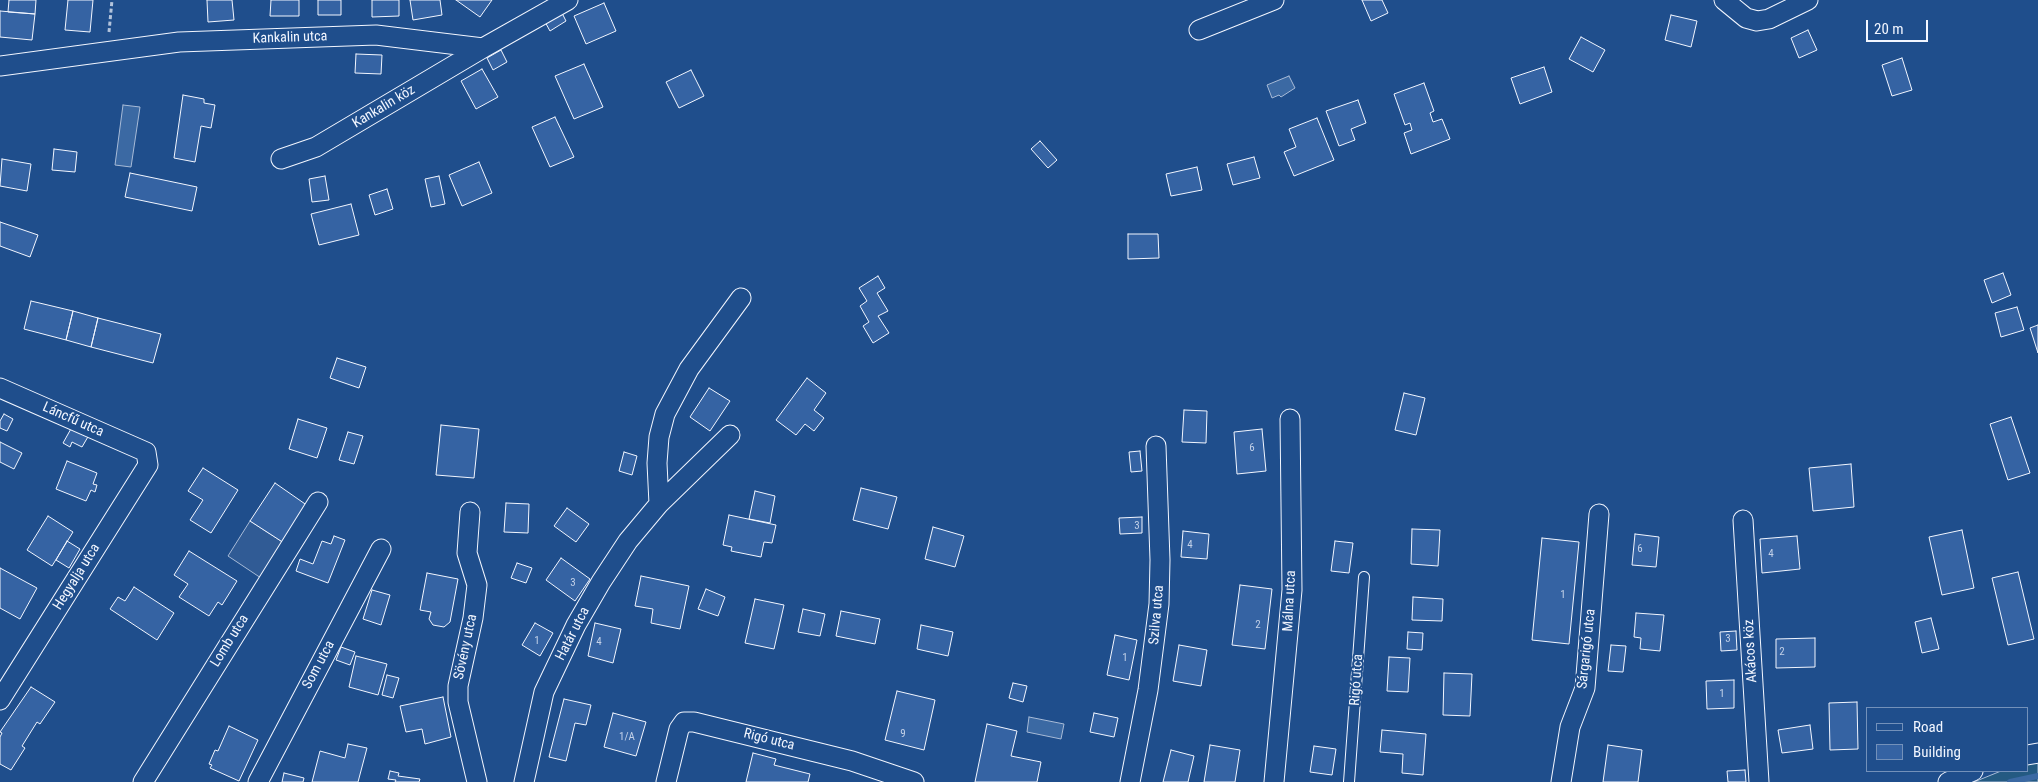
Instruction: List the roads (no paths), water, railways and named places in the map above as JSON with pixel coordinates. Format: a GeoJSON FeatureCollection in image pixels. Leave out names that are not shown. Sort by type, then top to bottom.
{"type":"FeatureCollection","features":[{"type":"Feature","properties":{"kind":"street"},"geometry":{"type":"LineString","coordinates":[[483,48],[568,0]]}},
{"type":"Feature","properties":{"kind":"street"},"geometry":{"type":"LineString","coordinates":[[1199,30],[1274,0]]}},
{"type":"Feature","properties":{"kind":"street"},"geometry":{"type":"LineString","coordinates":[[1724,0],[1746,18],[1757,21],[1769,19],[1808,0]]}},
{"type":"Feature","properties":{"kind":"street","name":"Kankalin utca"},"geometry":{"type":"LineString","coordinates":[[0,66],[179,42],[376,34],[483,48]]}},
{"type":"Feature","properties":{"kind":"street","name":"Kankalin köz"},"geometry":{"type":"LineString","coordinates":[[282,159],[316,147],[483,48]]}},
{"type":"Feature","properties":{"kind":"street"},"geometry":{"type":"LineString","coordinates":[[659,504],[657,463],[659,437],[665,414],[689,369],[741,298]]}},
{"type":"Feature","properties":{"kind":"street","name":"Láncfű utca"},"geometry":{"type":"LineString","coordinates":[[0,388],[146,452]]}},
{"type":"Feature","properties":{"kind":"street","name":"Málna utca"},"geometry":{"type":"LineString","coordinates":[[1274,782],[1292,590],[1290,419]]}},
{"type":"Feature","properties":{"kind":"street","name":"Határ utca"},"geometry":{"type":"LineString","coordinates":[[524,782],[544,692],[601,582],[628,541],[659,504],[730,435]]}},
{"type":"Feature","properties":{"kind":"street","name":"Szilva utca"},"geometry":{"type":"LineString","coordinates":[[1130,782],[1148,690],[1159,604],[1160,560],[1156,446]]}},
{"type":"Feature","properties":{"kind":"street","name":"Hegyalja utca"},"geometry":{"type":"LineString","coordinates":[[0,700],[148,465],[146,452]]}},
{"type":"Feature","properties":{"kind":"street","name":"Lomb utca"},"geometry":{"type":"LineString","coordinates":[[143,782],[318,502]]}},
{"type":"Feature","properties":{"kind":"street","name":"Sövény utca"},"geometry":{"type":"LineString","coordinates":[[470,512],[467,553],[477,585],[473,618],[458,686],[458,702],[477,782]]}},
{"type":"Feature","properties":{"kind":"street","name":"Sárgarigó utca"},"geometry":{"type":"LineString","coordinates":[[1561,782],[1570,727],[1585,688],[1599,514]]}},
{"type":"Feature","properties":{"kind":"street","name":"Akácos köz"},"geometry":{"type":"LineString","coordinates":[[1743,520],[1759,782]]}},
{"type":"Feature","properties":{"kind":"street","name":"Som utca"},"geometry":{"type":"LineString","coordinates":[[258,782],[381,549]]}},
{"type":"Feature","properties":{"kind":"street","name":"Rigó utca"},"geometry":{"type":"LineString","coordinates":[[666,782],[679,729],[684,722],[694,722],[852,761],[914,782]]}},
{"type":"Feature","properties":{"kind":"street"},"geometry":{"type":"LineString","coordinates":[[1948,782],[1971,772]]}},
{"type":"Feature","properties":{"kind":"lane","name":"Rigó utca"},"geometry":{"type":"LineString","coordinates":[[1349,782],[1364,577]]}},
{"type":"Feature","properties":{"kind":"waterway"},"geometry":{"type":"LineString","coordinates":[[2010,782],[2038,776]]}}]}
